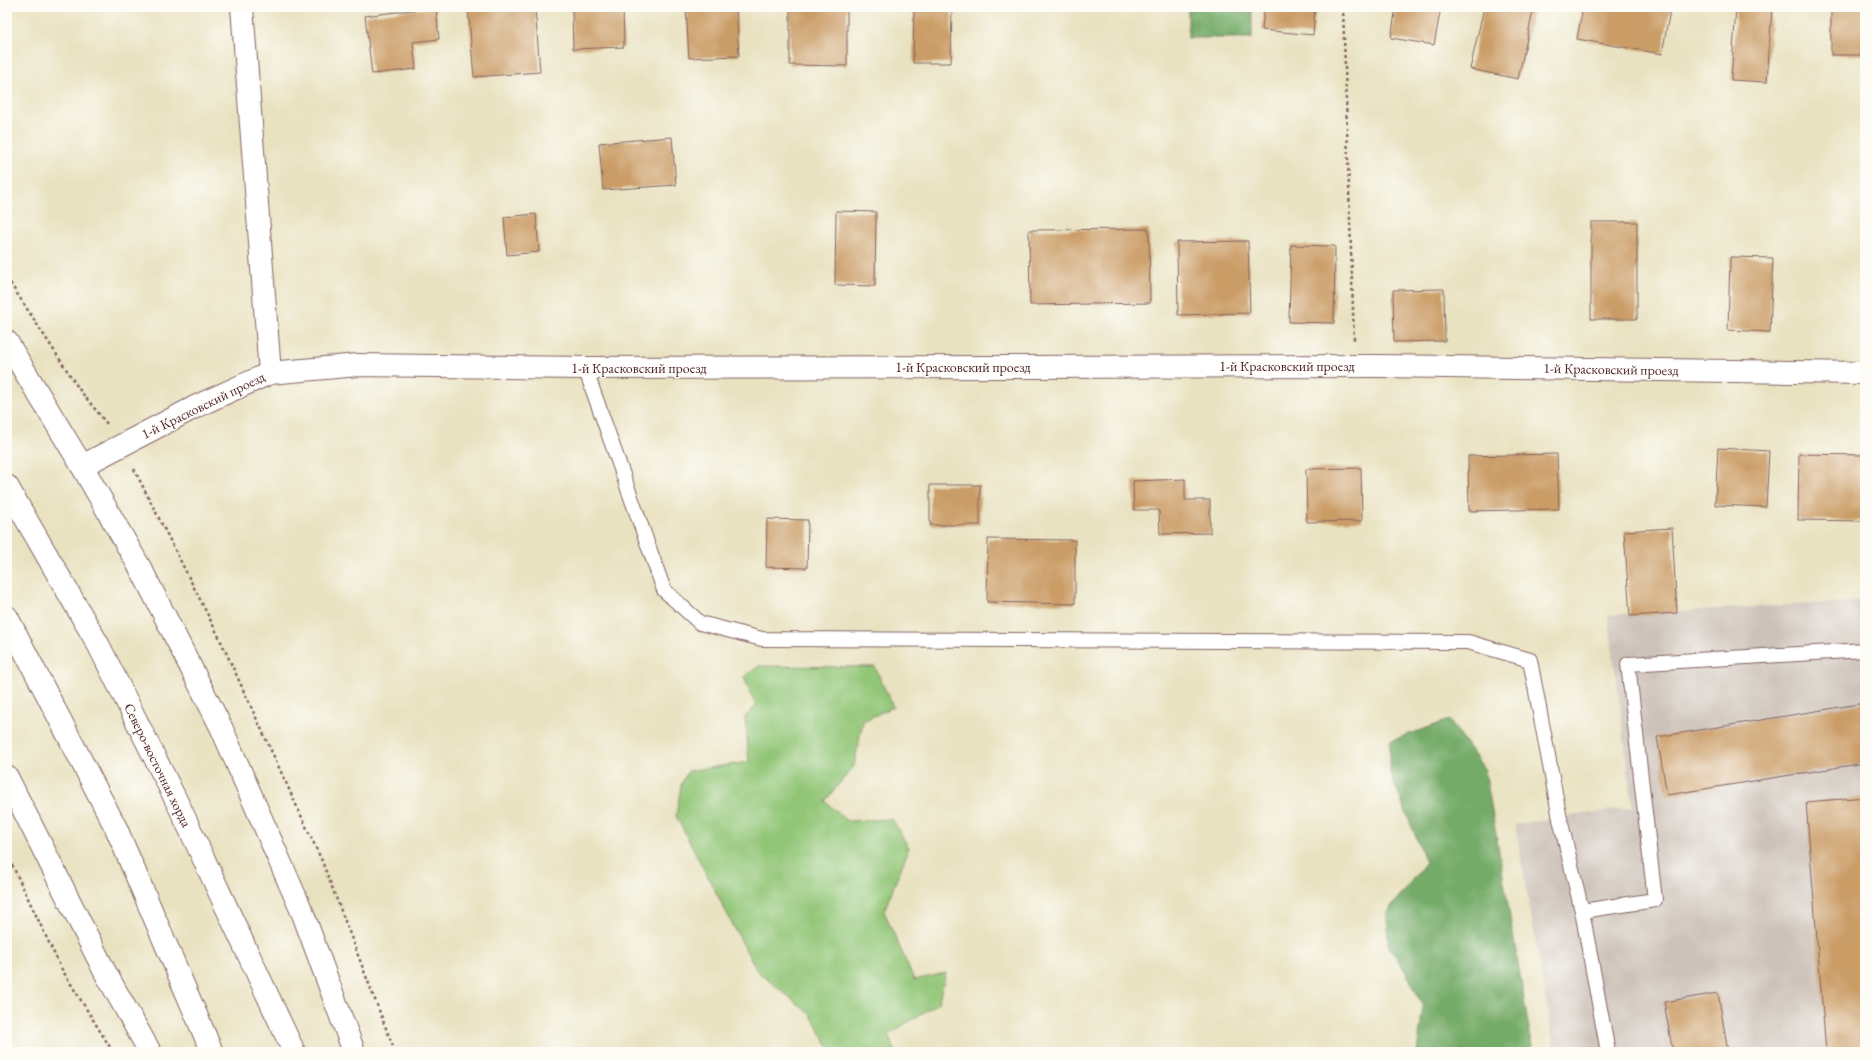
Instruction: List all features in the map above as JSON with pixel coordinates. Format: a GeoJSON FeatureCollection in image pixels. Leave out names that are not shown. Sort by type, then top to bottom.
{"type":"FeatureCollection","features":[{"type":"Feature","properties":{"kind":"main road"},"geometry":{"type":"LineString","coordinates":[[242,7],[270,372]]}},
{"type":"Feature","properties":{"kind":"main road"},"geometry":{"type":"LineString","coordinates":[[7,342],[82,466],[142,573],[221,727],[303,914],[354,1052]]}},
{"type":"Feature","properties":{"kind":"main road","name":"1-й Красковский проезд"},"geometry":{"type":"LineString","coordinates":[[82,466],[199,405],[270,372],[358,365],[585,368],[1354,366],[1865,373]]}},
{"type":"Feature","properties":{"kind":"main road","name":"Северо-восточная хорда"},"geometry":{"type":"LineString","coordinates":[[7,486],[99,646],[179,806],[294,1052]]}},
{"type":"Feature","properties":{"kind":"main road"},"geometry":{"type":"LineString","coordinates":[[7,618],[116,828],[212,1052]]}},
{"type":"Feature","properties":{"kind":"main road"},"geometry":{"type":"LineString","coordinates":[[7,777],[105,972],[150,1052]]}},
{"type":"Feature","properties":{"kind":"lane"},"geometry":{"type":"LineString","coordinates":[[585,368],[664,590],[700,623],[762,638],[1468,642],[1530,660],[1560,819],[1582,911],[1608,1052]]}},
{"type":"Feature","properties":{"kind":"lane"},"geometry":{"type":"LineString","coordinates":[[1582,911],[1655,900],[1628,664],[1865,650]]}},
{"type":"Feature","properties":{"kind":"path"},"geometry":{"type":"LineString","coordinates":[[1343,7],[1354,366]]}},
{"type":"Feature","properties":{"kind":"path"},"geometry":{"type":"LineString","coordinates":[[7,278],[79,389],[108,424]]}},
{"type":"Feature","properties":{"kind":"path"},"geometry":{"type":"LineString","coordinates":[[133,467],[218,634],[322,861],[395,1052]]}},
{"type":"Feature","properties":{"kind":"path"},"geometry":{"type":"LineString","coordinates":[[7,854],[61,968],[113,1052]]}},
{"type":"Feature","properties":{"kind":"shaded area"},"geometry":{"type":"Polygon","coordinates":[[[1865,601],[1865,1052],[1555,1052],[1515,824],[1633,807],[1608,615],[1865,601]]]}},
{"type":"Feature","properties":{"kind":"green space"},"geometry":{"type":"Polygon","coordinates":[[[1188,7],[1252,7],[1252,38],[1188,38],[1188,7]]]}},
{"type":"Feature","properties":{"kind":"green space"},"geometry":{"type":"Polygon","coordinates":[[[759,666],[875,667],[893,707],[863,721],[854,766],[825,801],[847,821],[892,819],[909,848],[884,911],[914,980],[946,973],[938,1003],[888,1035],[896,1052],[831,1052],[811,1015],[757,971],[676,816],[681,785],[688,771],[749,762],[745,717],[756,706],[744,677],[759,666]]]}},
{"type":"Feature","properties":{"kind":"green space"},"geometry":{"type":"Polygon","coordinates":[[[1449,720],[1485,770],[1533,1052],[1417,1052],[1423,1006],[1406,972],[1388,945],[1387,912],[1426,862],[1390,773],[1390,741],[1449,720]]]}},
{"type":"Feature","properties":{"kind":"building"},"geometry":{"type":"Polygon","coordinates":[[[436,7],[439,39],[413,42],[416,69],[372,74],[365,16],[436,7]]]}},
{"type":"Feature","properties":{"kind":"building"},"geometry":{"type":"Polygon","coordinates":[[[535,7],[540,72],[474,77],[468,8],[535,7]]]}},
{"type":"Feature","properties":{"kind":"building"},"geometry":{"type":"Polygon","coordinates":[[[572,7],[623,7],[624,47],[573,49],[572,7]]]}},
{"type":"Feature","properties":{"kind":"building"},"geometry":{"type":"Polygon","coordinates":[[[686,7],[736,7],[739,56],[689,58],[686,7]]]}},
{"type":"Feature","properties":{"kind":"building"},"geometry":{"type":"Polygon","coordinates":[[[790,7],[847,7],[847,66],[790,65],[790,7]]]}},
{"type":"Feature","properties":{"kind":"building"},"geometry":{"type":"Polygon","coordinates":[[[914,7],[952,7],[951,63],[913,63],[914,7]]]}},
{"type":"Feature","properties":{"kind":"building"},"geometry":{"type":"Polygon","coordinates":[[[1264,7],[1315,9],[1313,35],[1262,30],[1264,7]]]}},
{"type":"Feature","properties":{"kind":"building"},"geometry":{"type":"Polygon","coordinates":[[[1396,7],[1441,7],[1434,45],[1391,38],[1396,7]]]}},
{"type":"Feature","properties":{"kind":"building"},"geometry":{"type":"Polygon","coordinates":[[[1484,7],[1534,7],[1518,79],[1470,69],[1484,7]]]}},
{"type":"Feature","properties":{"kind":"building"},"geometry":{"type":"Polygon","coordinates":[[[1583,7],[1653,7],[1670,10],[1662,54],[1577,39],[1583,7]]]}},
{"type":"Feature","properties":{"kind":"building"},"geometry":{"type":"Polygon","coordinates":[[[1736,7],[1772,7],[1767,82],[1731,80],[1736,7]]]}},
{"type":"Feature","properties":{"kind":"building"},"geometry":{"type":"Polygon","coordinates":[[[1831,7],[1865,7],[1865,55],[1831,55],[1831,7]]]}},
{"type":"Feature","properties":{"kind":"building"},"geometry":{"type":"Polygon","coordinates":[[[672,137],[676,185],[603,190],[599,143],[672,137]]]}},
{"type":"Feature","properties":{"kind":"building"},"geometry":{"type":"Polygon","coordinates":[[[836,211],[876,212],[875,286],[835,285],[836,211]]]}},
{"type":"Feature","properties":{"kind":"building"},"geometry":{"type":"Polygon","coordinates":[[[536,214],[539,252],[507,255],[504,217],[536,214]]]}},
{"type":"Feature","properties":{"kind":"building"},"geometry":{"type":"Polygon","coordinates":[[[1591,222],[1637,222],[1637,319],[1591,319],[1591,222]]]}},
{"type":"Feature","properties":{"kind":"building"},"geometry":{"type":"Polygon","coordinates":[[[1149,229],[1150,303],[1030,305],[1029,230],[1149,229]]]}},
{"type":"Feature","properties":{"kind":"building"},"geometry":{"type":"Polygon","coordinates":[[[1248,241],[1250,313],[1178,315],[1177,242],[1248,241]]]}},
{"type":"Feature","properties":{"kind":"building"},"geometry":{"type":"Polygon","coordinates":[[[1291,245],[1335,246],[1334,323],[1289,322],[1291,245]]]}},
{"type":"Feature","properties":{"kind":"building"},"geometry":{"type":"Polygon","coordinates":[[[1730,257],[1773,258],[1770,332],[1728,330],[1730,257]]]}},
{"type":"Feature","properties":{"kind":"building"},"geometry":{"type":"Polygon","coordinates":[[[1444,289],[1445,341],[1394,342],[1393,290],[1444,289]]]}},
{"type":"Feature","properties":{"kind":"building"},"geometry":{"type":"Polygon","coordinates":[[[1718,448],[1769,451],[1766,507],[1715,505],[1718,448]]]}},
{"type":"Feature","properties":{"kind":"building"},"geometry":{"type":"Polygon","coordinates":[[[1557,454],[1559,509],[1469,511],[1468,456],[1557,454]]]}},
{"type":"Feature","properties":{"kind":"building"},"geometry":{"type":"Polygon","coordinates":[[[1799,454],[1865,455],[1865,521],[1798,520],[1799,454]]]}},
{"type":"Feature","properties":{"kind":"building"},"geometry":{"type":"Polygon","coordinates":[[[1361,468],[1362,521],[1307,522],[1306,469],[1361,468]]]}},
{"type":"Feature","properties":{"kind":"building"},"geometry":{"type":"Polygon","coordinates":[[[1185,479],[1185,500],[1210,500],[1210,533],[1160,534],[1159,510],[1134,510],[1133,481],[1185,479]]]}},
{"type":"Feature","properties":{"kind":"building"},"geometry":{"type":"Polygon","coordinates":[[[930,485],[980,485],[980,525],[930,525],[930,485]]]}},
{"type":"Feature","properties":{"kind":"building"},"geometry":{"type":"Polygon","coordinates":[[[767,519],[808,520],[807,568],[766,567],[767,519]]]}},
{"type":"Feature","properties":{"kind":"building"},"geometry":{"type":"Polygon","coordinates":[[[1672,528],[1677,613],[1630,616],[1624,531],[1672,528]]]}},
{"type":"Feature","properties":{"kind":"building"},"geometry":{"type":"Polygon","coordinates":[[[988,539],[1075,540],[1075,604],[987,602],[988,539]]]}},
{"type":"Feature","properties":{"kind":"building"},"geometry":{"type":"Polygon","coordinates":[[[1865,703],[1865,763],[1667,795],[1657,737],[1865,703]]]}},
{"type":"Feature","properties":{"kind":"building"},"geometry":{"type":"Polygon","coordinates":[[[1865,797],[1865,1052],[1826,1052],[1806,802],[1865,797]]]}},
{"type":"Feature","properties":{"kind":"building"},"geometry":{"type":"Polygon","coordinates":[[[1718,993],[1728,1052],[1673,1052],[1664,1002],[1718,993]]]}}]}
